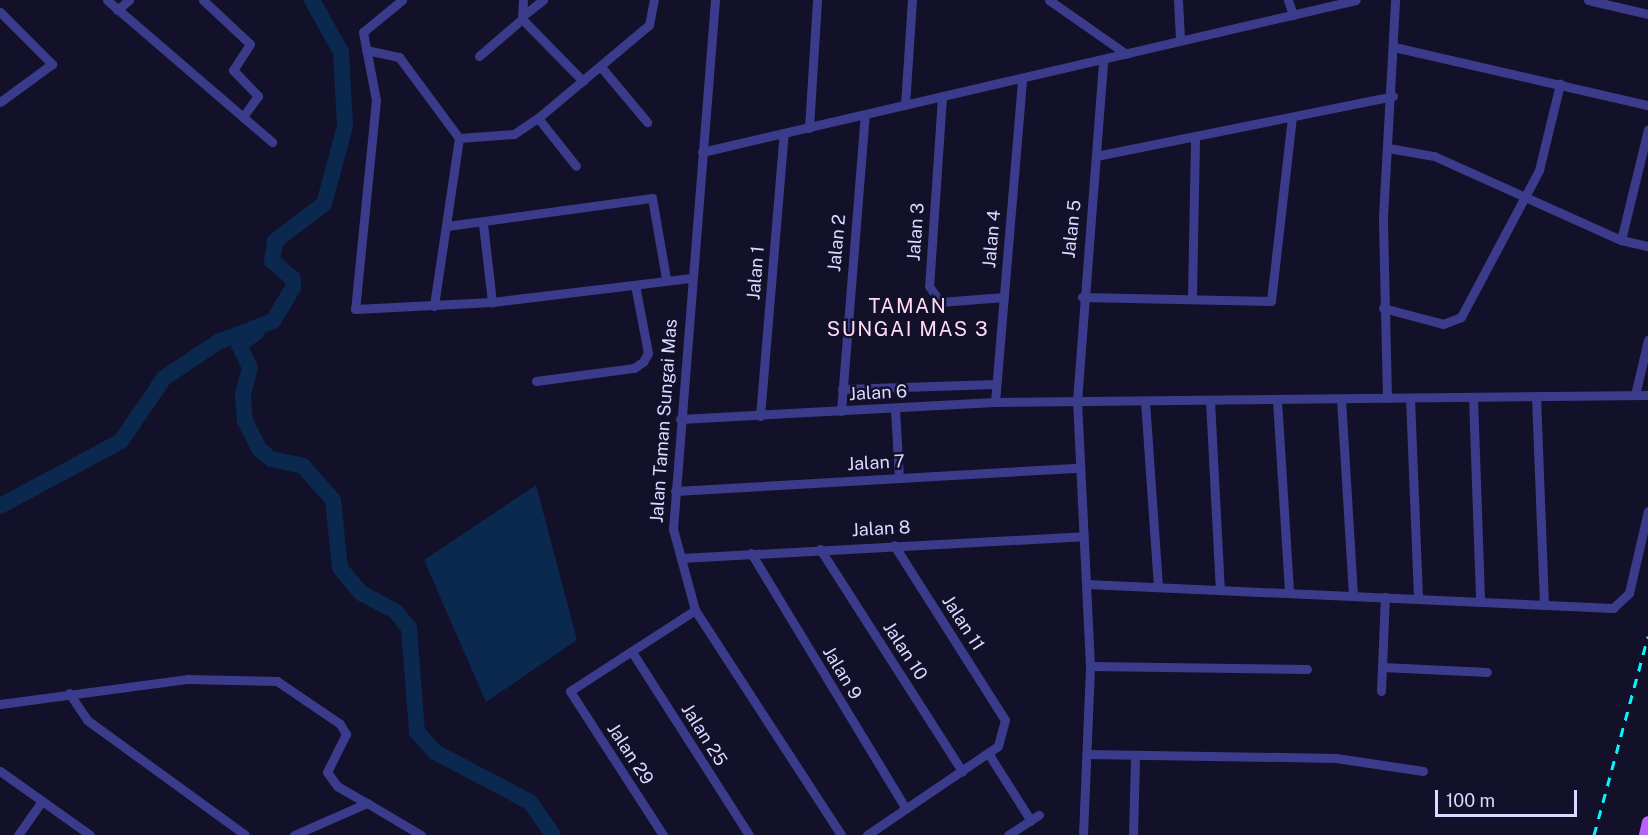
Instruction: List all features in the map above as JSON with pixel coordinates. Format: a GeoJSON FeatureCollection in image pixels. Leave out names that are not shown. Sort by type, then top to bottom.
{"type":"FeatureCollection","features":[{"type":"Feature","properties":{"kind":"main road"},"geometry":{"type":"LineString","coordinates":[[1645,835],[1648,822]]}},
{"type":"Feature","properties":{"kind":"street"},"geometry":{"type":"LineString","coordinates":[[106,0],[273,142]]}},
{"type":"Feature","properties":{"kind":"street"},"geometry":{"type":"LineString","coordinates":[[117,10],[129,0]]}},
{"type":"Feature","properties":{"kind":"street"},"geometry":{"type":"LineString","coordinates":[[203,0],[250,44],[233,70],[258,96],[243,117]]}},
{"type":"Feature","properties":{"kind":"street"},"geometry":{"type":"LineString","coordinates":[[402,0],[363,32],[376,100],[352,306],[359,311],[492,303],[635,285],[666,278],[690,278]]}},
{"type":"Feature","properties":{"kind":"street"},"geometry":{"type":"LineString","coordinates":[[523,0],[524,16],[583,81]]}},
{"type":"Feature","properties":{"kind":"street"},"geometry":{"type":"LineString","coordinates":[[479,56],[543,0]]}},
{"type":"Feature","properties":{"kind":"street"},"geometry":{"type":"LineString","coordinates":[[459,138],[514,134],[538,118],[651,22],[654,0]]}},
{"type":"Feature","properties":{"kind":"street","name":"Jalan Taman Sungai Mas"},"geometry":{"type":"LineString","coordinates":[[715,0],[690,278],[673,529],[695,610],[841,835]]}},
{"type":"Feature","properties":{"kind":"street"},"geometry":{"type":"LineString","coordinates":[[808,128],[817,0]]}},
{"type":"Feature","properties":{"kind":"street"},"geometry":{"type":"LineString","coordinates":[[905,105],[912,0]]}},
{"type":"Feature","properties":{"kind":"street"},"geometry":{"type":"LineString","coordinates":[[1049,0],[1126,54]]}},
{"type":"Feature","properties":{"kind":"street"},"geometry":{"type":"LineString","coordinates":[[1178,0],[1180,40]]}},
{"type":"Feature","properties":{"kind":"street"},"geometry":{"type":"LineString","coordinates":[[1288,0],[1293,15]]}},
{"type":"Feature","properties":{"kind":"street"},"geometry":{"type":"LineString","coordinates":[[702,152],[1356,0]]}},
{"type":"Feature","properties":{"kind":"street"},"geometry":{"type":"LineString","coordinates":[[1387,398],[1383,308],[1395,0]]}},
{"type":"Feature","properties":{"kind":"street"},"geometry":{"type":"LineString","coordinates":[[1588,0],[1648,14]]}},
{"type":"Feature","properties":{"kind":"street"},"geometry":{"type":"LineString","coordinates":[[0,12],[52,64],[0,102]]}},
{"type":"Feature","properties":{"kind":"street"},"geometry":{"type":"LineString","coordinates":[[1394,47],[1648,105]]}},
{"type":"Feature","properties":{"kind":"street"},"geometry":{"type":"LineString","coordinates":[[366,50],[399,57],[459,138],[434,306]]}},
{"type":"Feature","properties":{"kind":"street","name":"Jalan 5"},"geometry":{"type":"LineString","coordinates":[[1083,835],[1090,666],[1077,401],[1082,297],[1096,156],[1102,60]]}},
{"type":"Feature","properties":{"kind":"street"},"geometry":{"type":"LineString","coordinates":[[601,66],[647,122]]}},
{"type":"Feature","properties":{"kind":"street","name":"Jalan 4"},"geometry":{"type":"LineString","coordinates":[[995,402],[1022,79]]}},
{"type":"Feature","properties":{"kind":"street"},"geometry":{"type":"LineString","coordinates":[[1383,308],[1443,324],[1461,317],[1526,197],[1545,152],[1560,84]]}},
{"type":"Feature","properties":{"kind":"street"},"geometry":{"type":"LineString","coordinates":[[1096,156],[1393,96]]}},
{"type":"Feature","properties":{"kind":"street","name":"Jalan 3"},"geometry":{"type":"LineString","coordinates":[[942,97],[929,286],[940,302],[1004,297]]}},
{"type":"Feature","properties":{"kind":"street","name":"Jalan 2"},"geometry":{"type":"LineString","coordinates":[[841,411],[865,115]]}},
{"type":"Feature","properties":{"kind":"street"},"geometry":{"type":"LineString","coordinates":[[1082,297],[1192,297],[1271,301],[1292,117]]}},
{"type":"Feature","properties":{"kind":"street"},"geometry":{"type":"LineString","coordinates":[[538,118],[576,166]]}},
{"type":"Feature","properties":{"kind":"street"},"geometry":{"type":"LineString","coordinates":[[1620,240],[1648,129]]}},
{"type":"Feature","properties":{"kind":"street","name":"Jalan 1"},"geometry":{"type":"LineString","coordinates":[[760,416],[784,133]]}},
{"type":"Feature","properties":{"kind":"street"},"geometry":{"type":"LineString","coordinates":[[1192,297],[1195,137]]}},
{"type":"Feature","properties":{"kind":"street"},"geometry":{"type":"LineString","coordinates":[[1388,148],[1434,156],[1620,240],[1648,246]]}},
{"type":"Feature","properties":{"kind":"street"},"geometry":{"type":"LineString","coordinates":[[447,226],[483,224],[652,198],[666,278]]}},
{"type":"Feature","properties":{"kind":"street"},"geometry":{"type":"LineString","coordinates":[[483,224],[492,303]]}},
{"type":"Feature","properties":{"kind":"street"},"geometry":{"type":"LineString","coordinates":[[537,381],[634,369],[643,362],[648,353],[635,285]]}},
{"type":"Feature","properties":{"kind":"street"},"geometry":{"type":"LineString","coordinates":[[1635,395],[1648,340]]}},
{"type":"Feature","properties":{"kind":"street"},"geometry":{"type":"LineString","coordinates":[[842,389],[995,384]]}},
{"type":"Feature","properties":{"kind":"street","name":"Jalan 6"},"geometry":{"type":"LineString","coordinates":[[680,419],[995,402],[1648,395]]}},
{"type":"Feature","properties":{"kind":"street"},"geometry":{"type":"LineString","coordinates":[[1536,396],[1544,605]]}},
{"type":"Feature","properties":{"kind":"street"},"geometry":{"type":"LineString","coordinates":[[1473,397],[1480,602]]}},
{"type":"Feature","properties":{"kind":"street"},"geometry":{"type":"LineString","coordinates":[[1410,398],[1418,599]]}},
{"type":"Feature","properties":{"kind":"street"},"geometry":{"type":"LineString","coordinates":[[1341,399],[1353,596]]}},
{"type":"Feature","properties":{"kind":"street"},"geometry":{"type":"LineString","coordinates":[[1277,400],[1288,593]]}},
{"type":"Feature","properties":{"kind":"street"},"geometry":{"type":"LineString","coordinates":[[1210,401],[1220,590]]}},
{"type":"Feature","properties":{"kind":"street"},"geometry":{"type":"LineString","coordinates":[[1145,402],[1158,587]]}},
{"type":"Feature","properties":{"kind":"street"},"geometry":{"type":"LineString","coordinates":[[895,409],[899,478]]}},
{"type":"Feature","properties":{"kind":"street","name":"Jalan 7"},"geometry":{"type":"LineString","coordinates":[[675,491],[1079,468]]}},
{"type":"Feature","properties":{"kind":"street"},"geometry":{"type":"LineString","coordinates":[[1087,584],[1613,608],[1623,603],[1648,511]]}},
{"type":"Feature","properties":{"kind":"street","name":"Jalan 8"},"geometry":{"type":"LineString","coordinates":[[681,558],[1083,536]]}},
{"type":"Feature","properties":{"kind":"street","name":"Jalan 11"},"geometry":{"type":"LineString","coordinates":[[894,545],[1005,720],[998,746],[988,753]]}},
{"type":"Feature","properties":{"kind":"street","name":"Jalan 10"},"geometry":{"type":"LineString","coordinates":[[820,549],[962,771]]}},
{"type":"Feature","properties":{"kind":"street","name":"Jalan 9"},"geometry":{"type":"LineString","coordinates":[[751,553],[906,809]]}},
{"type":"Feature","properties":{"kind":"street"},"geometry":{"type":"LineString","coordinates":[[1381,691],[1385,597]]}},
{"type":"Feature","properties":{"kind":"street"},"geometry":{"type":"LineString","coordinates":[[632,652],[695,610]]}},
{"type":"Feature","properties":{"kind":"street","name":"Jalan 29"},"geometry":{"type":"LineString","coordinates":[[632,652],[570,691],[663,835]]}},
{"type":"Feature","properties":{"kind":"street","name":"Jalan 25"},"geometry":{"type":"LineString","coordinates":[[632,652],[749,835]]}},
{"type":"Feature","properties":{"kind":"street"},"geometry":{"type":"LineString","coordinates":[[1090,666],[1307,669]]}},
{"type":"Feature","properties":{"kind":"street"},"geometry":{"type":"LineString","coordinates":[[1382,667],[1487,672]]}},
{"type":"Feature","properties":{"kind":"street"},"geometry":{"type":"LineString","coordinates":[[0,704],[69,693],[188,679],[277,681],[340,724],[346,734],[327,772],[337,786],[421,835]]}},
{"type":"Feature","properties":{"kind":"street"},"geometry":{"type":"LineString","coordinates":[[69,693],[87,720],[245,835]]}},
{"type":"Feature","properties":{"kind":"street"},"geometry":{"type":"LineString","coordinates":[[867,835],[988,753],[1035,818],[1008,835]]}},
{"type":"Feature","properties":{"kind":"street"},"geometry":{"type":"LineString","coordinates":[[1087,754],[1336,758],[1423,771]]}},
{"type":"Feature","properties":{"kind":"street"},"geometry":{"type":"LineString","coordinates":[[1133,835],[1135,756]]}},
{"type":"Feature","properties":{"kind":"street"},"geometry":{"type":"LineString","coordinates":[[0,771],[90,835]]}},
{"type":"Feature","properties":{"kind":"street"},"geometry":{"type":"LineString","coordinates":[[18,835],[42,801]]}},
{"type":"Feature","properties":{"kind":"street"},"geometry":{"type":"LineString","coordinates":[[294,835],[367,803]]}},
{"type":"Feature","properties":{"kind":"water"},"geometry":{"type":"Polygon","coordinates":[[[536,485],[577,640],[486,702],[424,560],[536,485]]]}},
{"type":"Feature","properties":{"kind":"waterway"},"geometry":{"type":"LineString","coordinates":[[0,506],[121,441],[164,378],[218,342],[273,321],[293,288],[293,279],[272,261],[275,241],[324,204],[345,126],[341,52],[312,0]]}},
{"type":"Feature","properties":{"kind":"waterway"},"geometry":{"type":"LineString","coordinates":[[257,332],[239,345],[250,368],[243,394],[245,421],[260,450],[271,459],[303,466],[333,500],[340,568],[361,593],[396,612],[409,628],[417,732],[435,752],[530,802],[553,835]]}},
{"type":"Feature","properties":{"kind":"railway"},"geometry":{"type":"LineString","coordinates":[[1594,835],[1648,636]]}},
{"type":"Feature","properties":{"kind":"district","name":"TAMAN SUNGAI MAS 3"},"geometry":{"type":"Point","coordinates":[908,318]}}]}
